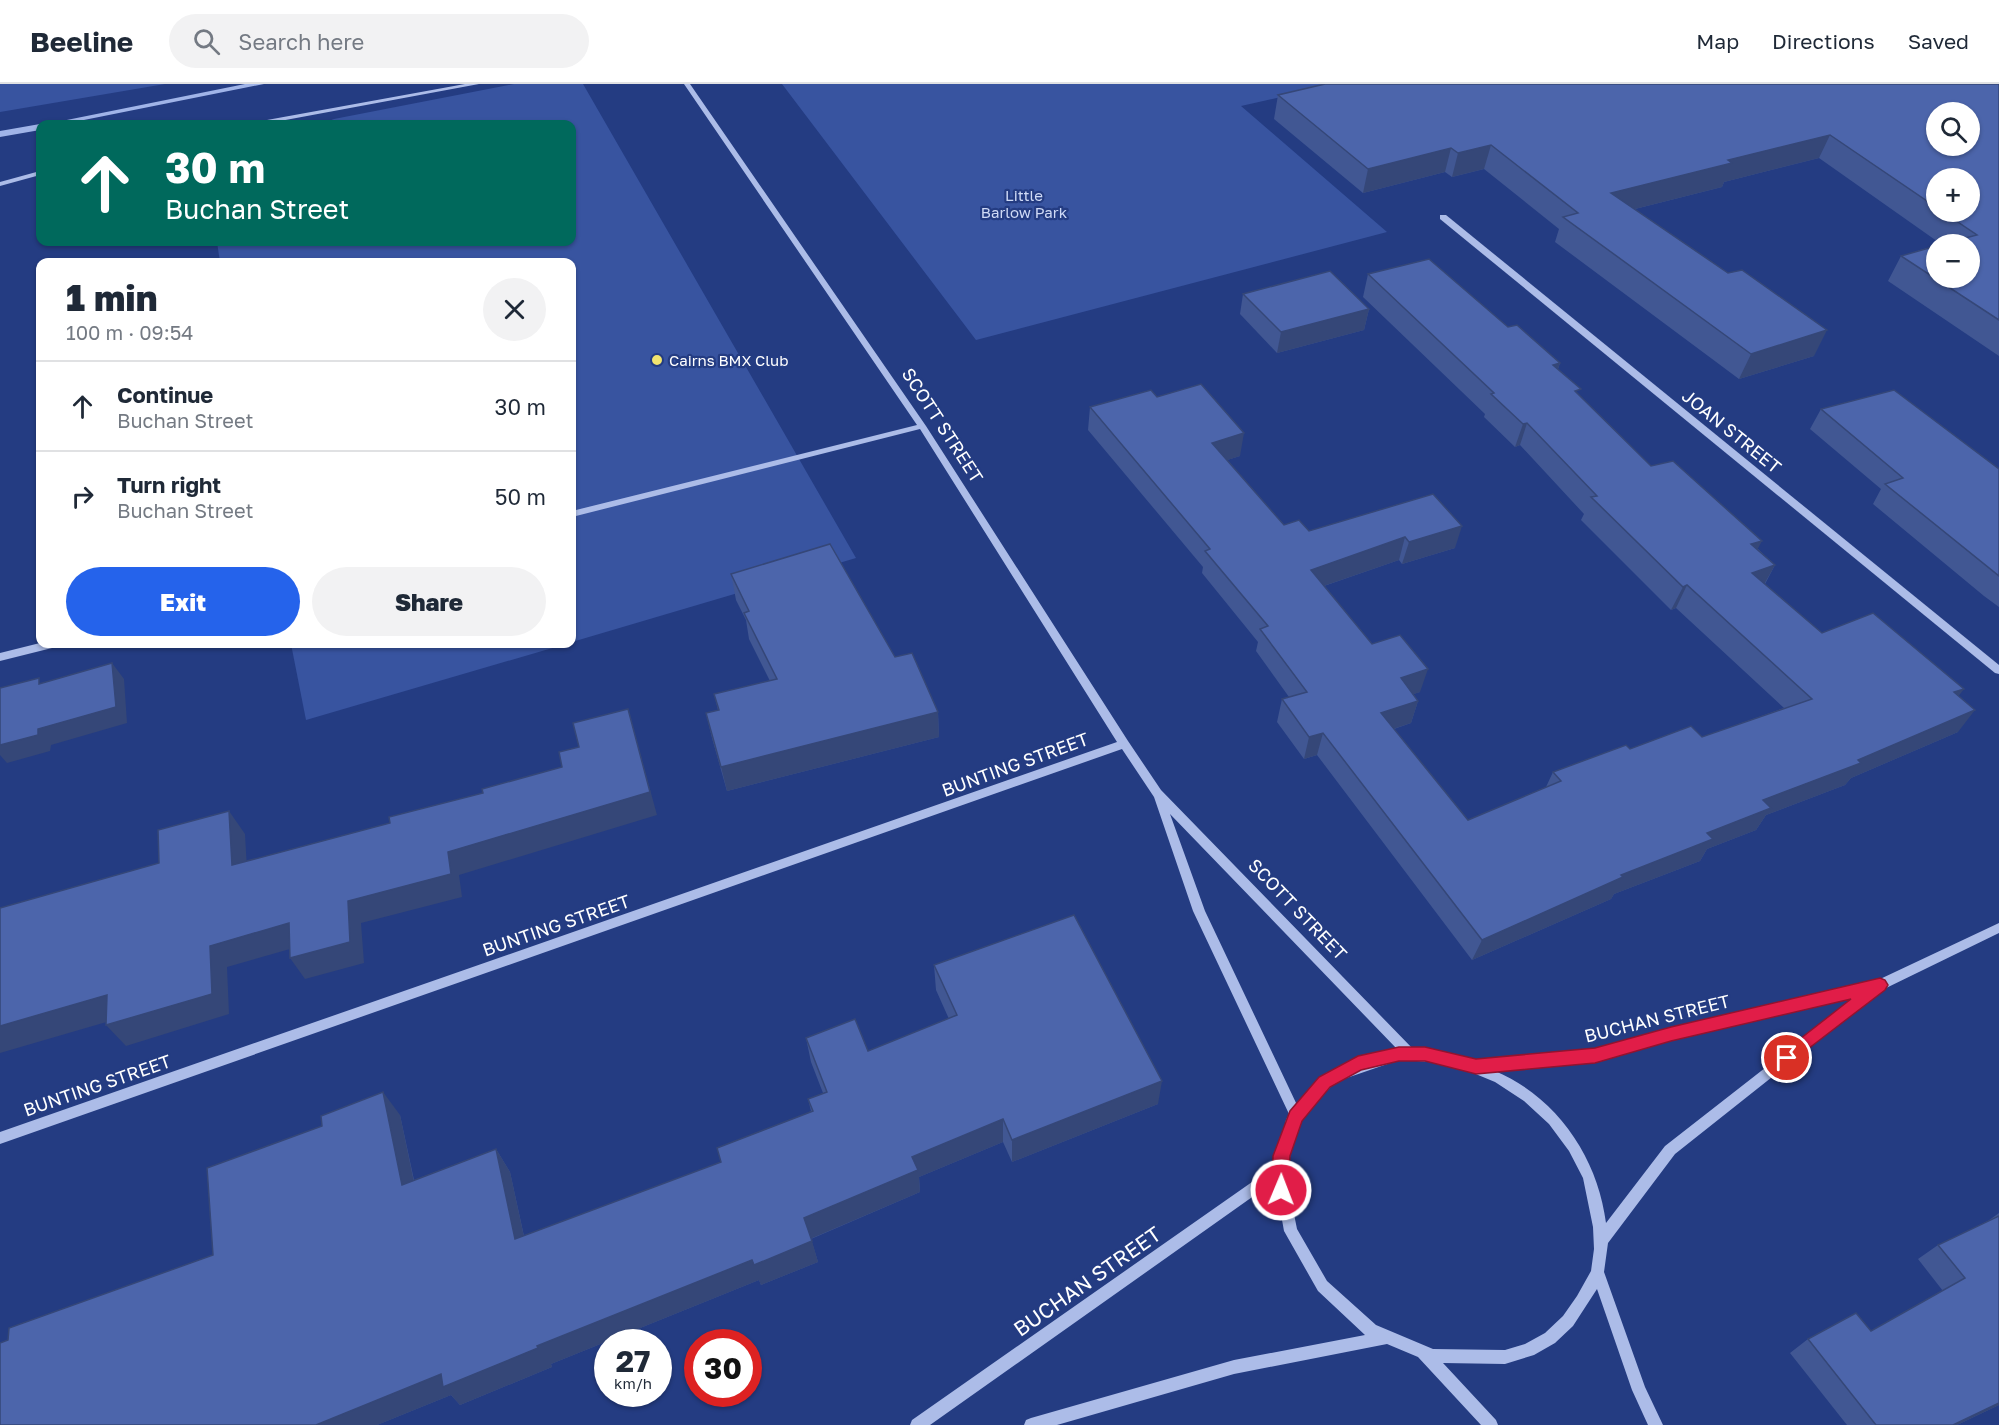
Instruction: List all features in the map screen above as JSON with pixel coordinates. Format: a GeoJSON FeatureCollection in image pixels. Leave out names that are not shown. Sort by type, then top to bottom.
{"type":"FeatureCollection","features":[{"type":"Feature","properties":{"kind":"street"},"geometry":{"type":"LineString","coordinates":[[278,120],[476,84]]}},
{"type":"Feature","properties":{"kind":"street","name":"SCOTT STREET"},"geometry":{"type":"LineString","coordinates":[[687,84],[922,426],[1124,744],[1157,792],[1410,1054]]}},
{"type":"Feature","properties":{"kind":"street"},"geometry":{"type":"LineString","coordinates":[[0,184],[36,174]]}},
{"type":"Feature","properties":{"kind":"street","name":"JOAN STREET"},"geometry":{"type":"LineString","coordinates":[[1443,217],[1999,670]]}},
{"type":"Feature","properties":{"kind":"street"},"geometry":{"type":"LineString","coordinates":[[576,513],[922,426]]}},
{"type":"Feature","properties":{"kind":"street"},"geometry":{"type":"LineString","coordinates":[[0,657],[36,648]]}},
{"type":"Feature","properties":{"kind":"street","name":"BUNTING STREET"},"geometry":{"type":"LineString","coordinates":[[0,1138],[1124,744]]}},
{"type":"Feature","properties":{"kind":"street","name":"SCOTT STREET"},"geometry":{"type":"LineString","coordinates":[[1157,792],[1199,911],[1296,1116]]}},
{"type":"Feature","properties":{"kind":"street","name":"BUCHAN STREET"},"geometry":{"type":"LineString","coordinates":[[1476,1066],[1595,1056],[1671,1034],[1880,985],[1999,928]]}},
{"type":"Feature","properties":{"kind":"street","name":"BUCHAN STREET"},"geometry":{"type":"LineString","coordinates":[[1602,1240],[1670,1150],[1880,985]]}},
{"type":"Feature","properties":{"kind":"street"},"geometry":{"type":"LineString","coordinates":[[1410,1054],[1457,1060],[1476,1066],[1520,1091],[1563,1130],[1587,1170],[1594,1190],[1602,1240],[1598,1273],[1572,1319],[1559,1331],[1529,1350],[1506,1357],[1475,1361],[1424,1354],[1384,1338],[1337,1304],[1308,1266],[1287,1224],[1280,1170],[1284,1144],[1296,1116],[1312,1094],[1343,1070],[1377,1057],[1410,1054]]}},
{"type":"Feature","properties":{"kind":"street","name":"BUCHAN STREET"},"geometry":{"type":"LineString","coordinates":[[917,1425],[1280,1170]]}},
{"type":"Feature","properties":{"kind":"street"},"geometry":{"type":"LineString","coordinates":[[1598,1273],[1639,1390],[1656,1425]]}},
{"type":"Feature","properties":{"kind":"street"},"geometry":{"type":"LineString","coordinates":[[1031,1425],[1234,1367],[1384,1338]]}},
{"type":"Feature","properties":{"kind":"street"},"geometry":{"type":"LineString","coordinates":[[1424,1354],[1491,1425]]}},
{"type":"Feature","properties":{"kind":"green space"},"geometry":{"type":"Polygon","coordinates":[[[0,84],[165,84],[0,112],[0,84]]]}},
{"type":"Feature","properties":{"kind":"green space","name":"Cairns BMX Club"},"geometry":{"type":"Polygon","coordinates":[[[514,84],[583,84],[856,558],[576,641],[576,258],[219,258],[218,246],[576,246],[576,120],[331,120],[514,84]]]}},
{"type":"Feature","properties":{"kind":"green space","name":"Little Barlow Park"},"geometry":{"type":"Polygon","coordinates":[[[782,84],[1339,84],[1241,106],[1387,232],[976,340],[782,84]]]}},
{"type":"Feature","properties":{"kind":"green space"},"geometry":{"type":"Polygon","coordinates":[[[292,648],[552,648],[306,720],[292,648]]]}},
{"type":"Feature","properties":{"kind":"building"},"geometry":{"type":"Polygon","coordinates":[[[1325,84],[1999,84],[1999,320],[1950,288],[1980,288],[1980,234],[1976,234],[1958,222],[1980,222],[1980,168],[1926,168],[1926,200],[1830,135],[1728,160],[1732,163],[1611,193],[1728,273],[1742,270],[1827,330],[1751,354],[1563,217],[1578,213],[1491,145],[1458,153],[1451,148],[1368,169],[1278,95],[1325,84]]]}},
{"type":"Feature","properties":{"kind":"building"},"geometry":{"type":"Polygon","coordinates":[[[1926,249],[1926,272],[1901,256],[1926,249]]]}},
{"type":"Feature","properties":{"kind":"building"},"geometry":{"type":"Polygon","coordinates":[[[1429,259],[1508,327],[1517,325],[1560,363],[1553,365],[1581,389],[1575,391],[1651,466],[1673,461],[1762,541],[1751,544],[1775,565],[1752,573],[1822,633],[1873,613],[1964,689],[1954,692],[1975,710],[1858,760],[1861,763],[1763,800],[1771,808],[1707,833],[1713,839],[1621,875],[1623,877],[1482,940],[1323,733],[1309,737],[1282,699],[1307,692],[1260,629],[1268,626],[1205,551],[1210,549],[1090,407],[1151,390],[1157,397],[1201,384],[1244,433],[1212,443],[1284,525],[1299,520],[1309,531],[1433,494],[1462,526],[1409,542],[1405,537],[1311,570],[1372,644],[1400,635],[1428,669],[1401,678],[1418,701],[1381,713],[1468,820],[1561,781],[1553,772],[1626,745],[1630,749],[1691,726],[1702,737],[1812,699],[1687,585],[1683,587],[1591,497],[1597,496],[1527,423],[1523,424],[1491,394],[1494,393],[1368,274],[1429,259]]]}},
{"type":"Feature","properties":{"kind":"building"},"geometry":{"type":"Polygon","coordinates":[[[1330,271],[1369,309],[1281,332],[1243,294],[1330,271]]]}},
{"type":"Feature","properties":{"kind":"building"},"geometry":{"type":"Polygon","coordinates":[[[1894,390],[1999,469],[1999,576],[1885,484],[1903,478],[1821,409],[1894,390]]]}},
{"type":"Feature","properties":{"kind":"building"},"geometry":{"type":"Polygon","coordinates":[[[830,544],[895,657],[912,653],[938,712],[721,767],[706,713],[719,710],[714,694],[777,679],[744,613],[749,611],[731,574],[830,544]]]}},
{"type":"Feature","properties":{"kind":"building"},"geometry":{"type":"Polygon","coordinates":[[[112,663],[116,707],[38,729],[38,735],[0,745],[0,688],[39,678],[39,684],[112,663]]]}},
{"type":"Feature","properties":{"kind":"building"},"geometry":{"type":"Polygon","coordinates":[[[628,709],[650,792],[448,852],[451,874],[348,901],[350,942],[290,958],[289,923],[210,946],[212,994],[106,1025],[107,995],[0,1026],[0,908],[159,863],[158,830],[229,811],[232,865],[390,823],[389,817],[483,793],[482,789],[562,767],[559,752],[579,747],[573,723],[628,709]]]}},
{"type":"Feature","properties":{"kind":"building"},"geometry":{"type":"Polygon","coordinates":[[[1074,915],[1162,1081],[1012,1140],[1003,1119],[912,1157],[918,1170],[804,1218],[812,1241],[754,1265],[752,1260],[537,1346],[538,1348],[443,1387],[441,1374],[316,1425],[0,1425],[0,1343],[8,1340],[9,1328],[213,1255],[207,1168],[322,1126],[321,1116],[383,1092],[402,1185],[496,1149],[515,1239],[721,1162],[717,1148],[813,1111],[808,1099],[827,1092],[806,1038],[855,1019],[868,1051],[957,1015],[934,965],[1074,915]]]}},
{"type":"Feature","properties":{"kind":"building"},"geometry":{"type":"Polygon","coordinates":[[[1999,1216],[1999,1403],[1953,1425],[1876,1425],[1808,1339],[1856,1313],[1871,1331],[1965,1278],[1938,1245],[1999,1216]]]}},
{"type":"Feature","properties":{"kind":"waterway"},"geometry":{"type":"LineString","coordinates":[[73,120],[259,84]]}},
{"type":"Feature","properties":{"kind":"waterway"},"geometry":{"type":"LineString","coordinates":[[0,134],[36,128]]}},
{"type":"Feature","properties":{"kind":"place","name":"Cairns BMX Club"},"geometry":{"type":"Point","coordinates":[657,360]}},
{"type":"Feature","properties":{"kind":"route"},"geometry":{"type":"LineString","coordinates":[[1281,1190],[1281,1156],[1296,1116],[1306,1101],[1324,1082],[1358,1063],[1399,1054],[1425,1054],[1476,1066],[1595,1056],[1671,1034],[1880,985],[1787,1058]]}}]}
